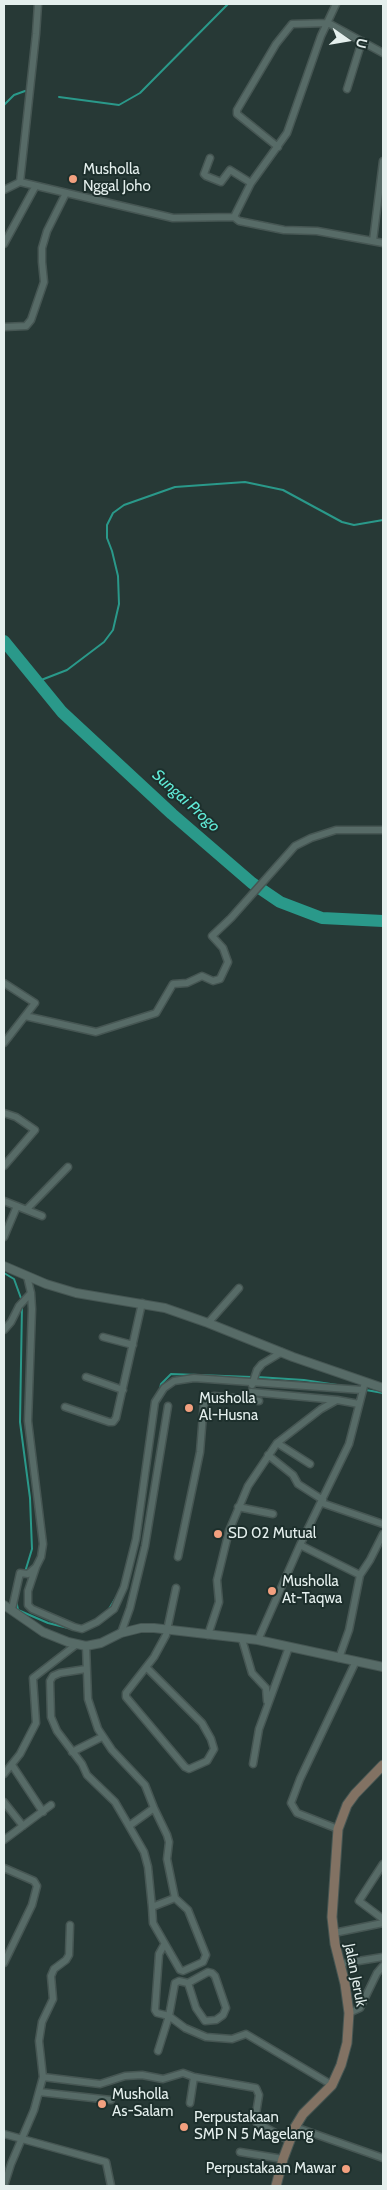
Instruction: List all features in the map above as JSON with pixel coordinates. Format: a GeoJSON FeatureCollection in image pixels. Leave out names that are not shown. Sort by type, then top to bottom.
{"type":"FeatureCollection","features":[{"type":"Feature","properties":{"kind":"main road","name":"Jalan Jeruk"},"geometry":{"type":"LineString","coordinates":[[276,2186],[295,2127],[303,2114],[332,2085],[341,2065],[347,2043],[349,2013],[346,1984],[340,1964],[332,1917],[338,1830],[347,1805],[383,1765]]}},
{"type":"Feature","properties":{"kind":"street"},"geometry":{"type":"LineString","coordinates":[[20,182],[38,4]]}},
{"type":"Feature","properties":{"kind":"street"},"geometry":{"type":"LineString","coordinates":[[234,218],[251,183],[287,133],[321,36],[336,4]]}},
{"type":"Feature","properties":{"kind":"street"},"geometry":{"type":"LineString","coordinates":[[278,147],[236,114],[276,44],[292,24],[328,23],[383,53]]}},
{"type":"Feature","properties":{"kind":"street"},"geometry":{"type":"LineString","coordinates":[[347,89],[362,41]]}},
{"type":"Feature","properties":{"kind":"street"},"geometry":{"type":"LineString","coordinates":[[210,158],[204,174],[206,176],[221,182],[230,170],[251,183]]}},
{"type":"Feature","properties":{"kind":"street"},"geometry":{"type":"LineString","coordinates":[[373,241],[383,161]]}},
{"type":"Feature","properties":{"kind":"street"},"geometry":{"type":"LineString","coordinates":[[4,190],[20,182],[173,218],[234,218],[239,221],[284,230],[317,231],[383,243]]}},
{"type":"Feature","properties":{"kind":"street"},"geometry":{"type":"LineString","coordinates":[[4,244],[36,187]]}},
{"type":"Feature","properties":{"kind":"street"},"geometry":{"type":"LineString","coordinates":[[4,327],[26,326],[31,320],[44,282],[42,262],[45,240],[66,193]]}},
{"type":"Feature","properties":{"kind":"street"},"geometry":{"type":"LineString","coordinates":[[25,1016],[96,1032],[156,1013],[173,984],[187,983],[202,976],[213,981],[220,979],[228,962],[223,948],[212,936],[231,918],[295,846],[311,838],[336,830],[383,830]]}},
{"type":"Feature","properties":{"kind":"street"},"geometry":{"type":"LineString","coordinates":[[4,983],[35,1003],[4,1043]]}},
{"type":"Feature","properties":{"kind":"street"},"geometry":{"type":"LineString","coordinates":[[4,1113],[16,1117],[35,1130],[4,1166]]}},
{"type":"Feature","properties":{"kind":"street"},"geometry":{"type":"LineString","coordinates":[[26,1209],[68,1167]]}},
{"type":"Feature","properties":{"kind":"street"},"geometry":{"type":"LineString","coordinates":[[4,1201],[42,1216]]}},
{"type":"Feature","properties":{"kind":"street"},"geometry":{"type":"LineString","coordinates":[[4,1237],[17,1206]]}},
{"type":"Feature","properties":{"kind":"street"},"geometry":{"type":"LineString","coordinates":[[4,1266],[46,1284],[85,1295],[165,1308],[282,1352],[363,1389]]}},
{"type":"Feature","properties":{"kind":"street"},"geometry":{"type":"LineString","coordinates":[[27,1276],[31,1294],[28,1421],[43,1544],[41,1557],[28,1591],[28,1605],[32,1609],[74,1627],[82,1629],[107,1615],[114,1609],[124,1587],[136,1539],[154,1410],[158,1394],[164,1388],[181,1379],[194,1378],[251,1390],[359,1403]]}},
{"type":"Feature","properties":{"kind":"street"},"geometry":{"type":"LineString","coordinates":[[208,1323],[240,1288]]}},
{"type":"Feature","properties":{"kind":"street"},"geometry":{"type":"LineString","coordinates":[[4,1330],[11,1322],[19,1306],[31,1294]]}},
{"type":"Feature","properties":{"kind":"street"},"geometry":{"type":"LineString","coordinates":[[65,1407],[113,1422],[116,1418],[142,1303]]}},
{"type":"Feature","properties":{"kind":"street"},"geometry":{"type":"LineString","coordinates":[[103,1337],[133,1345]]}},
{"type":"Feature","properties":{"kind":"street"},"geometry":{"type":"LineString","coordinates":[[251,1390],[257,1370],[262,1364],[282,1352]]}},
{"type":"Feature","properties":{"kind":"street"},"geometry":{"type":"LineString","coordinates":[[86,1377],[123,1390]]}},
{"type":"Feature","properties":{"kind":"street"},"geometry":{"type":"LineString","coordinates":[[178,1557],[200,1452],[204,1402],[207,1398],[251,1390],[383,1388]]}},
{"type":"Feature","properties":{"kind":"street"},"geometry":{"type":"LineString","coordinates":[[258,1640],[300,1545],[349,1444],[363,1389]]}},
{"type":"Feature","properties":{"kind":"street"},"geometry":{"type":"LineString","coordinates":[[251,1390],[259,1401]]}},
{"type":"Feature","properties":{"kind":"street"},"geometry":{"type":"LineString","coordinates":[[208,1634],[219,1602],[217,1580],[229,1531],[243,1494],[276,1442],[321,1408],[337,1400]]}},
{"type":"Feature","properties":{"kind":"street"},"geometry":{"type":"LineString","coordinates":[[121,1633],[130,1608],[146,1546],[168,1406]]}},
{"type":"Feature","properties":{"kind":"street"},"geometry":{"type":"LineString","coordinates":[[276,1442],[310,1464]]}},
{"type":"Feature","properties":{"kind":"street"},"geometry":{"type":"LineString","coordinates":[[268,1455],[293,1475],[298,1484],[322,1501],[383,1524]]}},
{"type":"Feature","properties":{"kind":"street"},"geometry":{"type":"LineString","coordinates":[[238,1507],[273,1514]]}},
{"type":"Feature","properties":{"kind":"street"},"geometry":{"type":"LineString","coordinates":[[339,1658],[349,1630],[360,1575],[383,1534]]}},
{"type":"Feature","properties":{"kind":"street"},"geometry":{"type":"LineString","coordinates":[[300,1545],[360,1575]]}},
{"type":"Feature","properties":{"kind":"street"},"geometry":{"type":"LineString","coordinates":[[12,1609],[21,1572],[28,1574],[36,1567]]}},
{"type":"Feature","properties":{"kind":"street"},"geometry":{"type":"LineString","coordinates":[[147,1668],[202,1723],[214,1749],[207,1761],[189,1769],[184,1767],[126,1697],[126,1694],[147,1668],[168,1629],[176,1588]]}},
{"type":"Feature","properties":{"kind":"street"},"geometry":{"type":"LineString","coordinates":[[4,1605],[43,1632],[86,1646],[101,1643],[121,1633],[140,1628],[168,1629],[258,1640],[383,1668]]}},
{"type":"Feature","properties":{"kind":"street"},"geometry":{"type":"LineString","coordinates":[[242,1639],[252,1673],[266,1688],[268,1702]]}},
{"type":"Feature","properties":{"kind":"street"},"geometry":{"type":"LineString","coordinates":[[4,1774],[20,1754],[36,1723],[34,1678],[77,1644]]}},
{"type":"Feature","properties":{"kind":"street"},"geometry":{"type":"LineString","coordinates":[[86,1646],[88,1699],[98,1729],[112,1750],[145,1785],[167,1835],[167,1859],[175,1898],[188,1910],[206,1955],[203,1962],[191,1969],[180,1970],[164,1945],[153,1922],[148,1866],[144,1852],[115,1802],[87,1775],[82,1764],[57,1731],[51,1716],[50,1681],[53,1676],[86,1669]]}},
{"type":"Feature","properties":{"kind":"street"},"geometry":{"type":"LineString","coordinates":[[253,1764],[259,1729],[290,1647]]}},
{"type":"Feature","properties":{"kind":"street"},"geometry":{"type":"LineString","coordinates":[[338,1830],[297,1812],[291,1803],[356,1661]]}},
{"type":"Feature","properties":{"kind":"street"},"geometry":{"type":"LineString","coordinates":[[72,1752],[102,1737]]}},
{"type":"Feature","properties":{"kind":"street"},"geometry":{"type":"LineString","coordinates":[[12,1765],[43,1812]]}},
{"type":"Feature","properties":{"kind":"street"},"geometry":{"type":"LineString","coordinates":[[4,1802],[23,1826]]}},
{"type":"Feature","properties":{"kind":"street"},"geometry":{"type":"LineString","coordinates":[[4,1840],[51,1805]]}},
{"type":"Feature","properties":{"kind":"street"},"geometry":{"type":"LineString","coordinates":[[129,1826],[154,1808]]}},
{"type":"Feature","properties":{"kind":"street"},"geometry":{"type":"LineString","coordinates":[[383,1864],[359,1901],[383,1921]]}},
{"type":"Feature","properties":{"kind":"street"},"geometry":{"type":"LineString","coordinates":[[4,1868],[34,1881],[37,1886],[32,1905],[4,1963]]}},
{"type":"Feature","properties":{"kind":"street"},"geometry":{"type":"LineString","coordinates":[[152,1907],[175,1898]]}},
{"type":"Feature","properties":{"kind":"street"},"geometry":{"type":"LineString","coordinates":[[334,1933],[383,1921]]}},
{"type":"Feature","properties":{"kind":"street"},"geometry":{"type":"LineString","coordinates":[[4,2186],[23,2138],[43,2077],[39,2041],[42,2022],[53,1999],[51,1976],[54,1969],[66,1960],[69,1955],[70,1925]]}},
{"type":"Feature","properties":{"kind":"street"},"geometry":{"type":"LineString","coordinates":[[164,1945],[159,1954],[155,2010],[157,2013],[169,2016],[185,2028],[206,2036],[232,2039],[246,2034],[332,2085]]}},
{"type":"Feature","properties":{"kind":"street"},"geometry":{"type":"LineString","coordinates":[[340,1964],[383,1957]]}},
{"type":"Feature","properties":{"kind":"street"},"geometry":{"type":"LineString","coordinates":[[349,2013],[360,2008],[377,1973],[383,1966]]}},
{"type":"Feature","properties":{"kind":"street"},"geometry":{"type":"LineString","coordinates":[[158,2051],[169,2016],[175,1983],[180,1981],[188,1982],[208,1972],[215,1976],[226,2008],[223,2015],[216,2020],[205,2021],[196,2008],[188,1982]]}},
{"type":"Feature","properties":{"kind":"street"},"geometry":{"type":"LineString","coordinates":[[43,2077],[100,2084],[125,2076],[142,2075],[163,2080],[183,2073],[256,2088],[259,2095],[256,2123],[290,2140]]}},
{"type":"Feature","properties":{"kind":"street"},"geometry":{"type":"LineString","coordinates":[[190,2103],[194,2076]]}},
{"type":"Feature","properties":{"kind":"street"},"geometry":{"type":"LineString","coordinates":[[39,2092],[111,2100]]}},
{"type":"Feature","properties":{"kind":"street"},"geometry":{"type":"LineString","coordinates":[[295,2127],[383,2158]]}},
{"type":"Feature","properties":{"kind":"street"},"geometry":{"type":"LineString","coordinates":[[4,2134],[106,2162],[110,2186]]}},
{"type":"Feature","properties":{"kind":"street"},"geometry":{"type":"LineString","coordinates":[[240,2152],[284,2159]]}},
{"type":"Feature","properties":{"kind":"waterway"},"geometry":{"type":"LineString","coordinates":[[59,97],[119,105],[140,93],[228,4]]}},
{"type":"Feature","properties":{"kind":"waterway"},"geometry":{"type":"LineString","coordinates":[[4,105],[14,95],[25,91]]}},
{"type":"Feature","properties":{"kind":"waterway"},"geometry":{"type":"LineString","coordinates":[[36,682],[67,670],[104,642],[113,630],[119,604],[118,576],[107,538],[107,525],[113,513],[124,505],[175,487],[245,482],[283,490],[342,522],[354,525],[383,520]]}},
{"type":"Feature","properties":{"kind":"waterway","name":"Sungai Progo"},"geometry":{"type":"LineString","coordinates":[[4,641],[62,712],[172,814],[252,883],[280,902],[322,918],[383,921]]}},
{"type":"Feature","properties":{"kind":"waterway"},"geometry":{"type":"LineString","coordinates":[[4,1273],[14,1279],[22,1301]]}},
{"type":"Feature","properties":{"kind":"waterway"},"geometry":{"type":"LineString","coordinates":[[22,1306],[20,1422],[30,1498],[32,1549],[25,1572]]}},
{"type":"Feature","properties":{"kind":"waterway"},"geometry":{"type":"LineString","coordinates":[[160,1389],[161,1384],[171,1374],[252,1377]]}},
{"type":"Feature","properties":{"kind":"waterway"},"geometry":{"type":"LineString","coordinates":[[257,1377],[304,1380],[337,1385]]}},
{"type":"Feature","properties":{"kind":"waterway"},"geometry":{"type":"LineString","coordinates":[[366,1390],[383,1393]]}},
{"type":"Feature","properties":{"kind":"waterway"},"geometry":{"type":"LineString","coordinates":[[109,1609],[118,1594]]}},
{"type":"Feature","properties":{"kind":"waterway"},"geometry":{"type":"LineString","coordinates":[[16,1600],[18,1610],[48,1623],[72,1629]]}},
{"type":"Feature","properties":{"kind":"place","name":"Musholla Nggal Joho"},"geometry":{"type":"Point","coordinates":[73,179]}},
{"type":"Feature","properties":{"kind":"place","name":"Musholla Al-Husna"},"geometry":{"type":"Point","coordinates":[189,1408]}},
{"type":"Feature","properties":{"kind":"place","name":"SD 02 Mutual"},"geometry":{"type":"Point","coordinates":[218,1534]}},
{"type":"Feature","properties":{"kind":"place","name":"Musholla At-Taqwa"},"geometry":{"type":"Point","coordinates":[272,1591]}},
{"type":"Feature","properties":{"kind":"place","name":"Musholla As-Salam"},"geometry":{"type":"Point","coordinates":[102,2104]}},
{"type":"Feature","properties":{"kind":"place","name":"Perpustakaan SMP N 5 Magelang"},"geometry":{"type":"Point","coordinates":[184,2127]}},
{"type":"Feature","properties":{"kind":"place","name":"Perpustakaan Mawar"},"geometry":{"type":"Point","coordinates":[346,2169]}}]}
